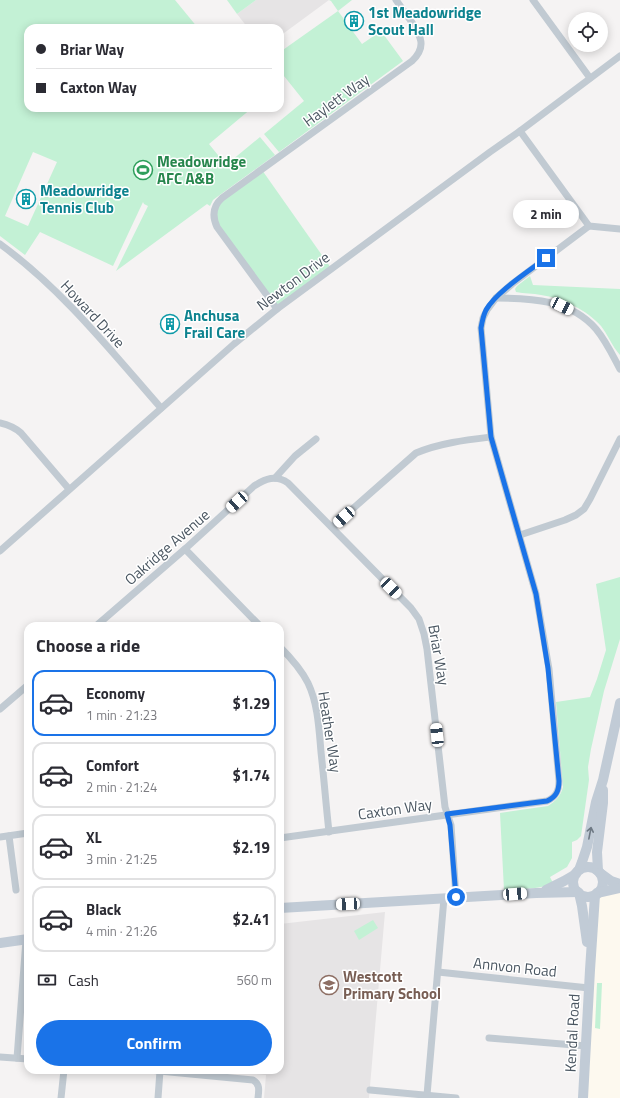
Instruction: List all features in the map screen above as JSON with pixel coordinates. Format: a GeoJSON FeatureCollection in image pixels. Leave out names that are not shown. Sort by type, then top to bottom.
{"type":"FeatureCollection","features":[{"type":"Feature","properties":{"kind":"main road"},"geometry":{"type":"LineString","coordinates":[[578,892],[573,882],[586,851],[596,802],[603,780],[620,703]]}},
{"type":"Feature","properties":{"kind":"main road"},"geometry":{"type":"LineString","coordinates":[[596,894],[601,888],[603,882],[599,872],[596,852],[603,803],[603,780]]}},
{"type":"Feature","properties":{"kind":"main road"},"geometry":{"type":"LineString","coordinates":[[536,893],[560,884],[587,867],[593,868],[611,881],[620,884]]}},
{"type":"Feature","properties":{"kind":"main road"},"geometry":{"type":"LineString","coordinates":[[284,908],[536,893],[578,892],[589,896],[620,888]]}},
{"type":"Feature","properties":{"kind":"main road","name":"Kendal Road"},"geometry":{"type":"LineString","coordinates":[[578,892],[582,906],[590,970]]}},
{"type":"Feature","properties":{"kind":"main road","name":"Kendal Road"},"geometry":{"type":"LineString","coordinates":[[583,1098],[596,894]]}},
{"type":"Feature","properties":{"kind":"main road"},"geometry":{"type":"LineString","coordinates":[[0,943],[24,940]]}},
{"type":"Feature","properties":{"kind":"street","name":"Haylett Way"},"geometry":{"type":"LineString","coordinates":[[277,309],[217,227],[214,219],[214,209],[218,202],[412,61],[418,55],[421,40],[419,33],[396,0]]}},
{"type":"Feature","properties":{"kind":"street"},"geometry":{"type":"LineString","coordinates":[[533,0],[590,78]]}},
{"type":"Feature","properties":{"kind":"street","name":"Newton Drive"},"geometry":{"type":"LineString","coordinates":[[0,551],[234,344],[277,309],[620,56]]}},
{"type":"Feature","properties":{"kind":"street"},"geometry":{"type":"LineString","coordinates":[[520,131],[589,226],[620,229]]}},
{"type":"Feature","properties":{"kind":"street","name":"Caxton Way"},"geometry":{"type":"LineString","coordinates":[[284,838],[547,801],[557,794],[559,781],[548,668],[536,594],[491,437],[481,328],[483,318],[487,310],[496,298],[512,284],[589,226]]}},
{"type":"Feature","properties":{"kind":"street","name":"Howard Drive"},"geometry":{"type":"LineString","coordinates":[[0,244],[34,271],[80,316],[161,408]]}},
{"type":"Feature","properties":{"kind":"street"},"geometry":{"type":"LineString","coordinates":[[496,298],[548,301],[575,312],[596,329],[605,341],[620,369]]}},
{"type":"Feature","properties":{"kind":"street"},"geometry":{"type":"LineString","coordinates":[[0,423],[15,428],[69,489]]}},
{"type":"Feature","properties":{"kind":"street"},"geometry":{"type":"LineString","coordinates":[[332,527],[416,453],[444,444],[491,437]]}},
{"type":"Feature","properties":{"kind":"street"},"geometry":{"type":"LineString","coordinates":[[275,478],[294,456],[316,439]]}},
{"type":"Feature","properties":{"kind":"street"},"geometry":{"type":"LineString","coordinates":[[520,535],[565,520],[584,509],[620,439]]}},
{"type":"Feature","properties":{"kind":"street","name":"Briar Way"},"geometry":{"type":"LineString","coordinates":[[275,478],[284,480],[288,483],[411,608],[419,618],[427,650],[445,807],[450,825],[456,897]]}},
{"type":"Feature","properties":{"kind":"street","name":"Oakridge Avenue"},"geometry":{"type":"LineString","coordinates":[[101,622],[185,549],[254,486],[264,480],[275,478]]}},
{"type":"Feature","properties":{"kind":"street"},"geometry":{"type":"LineString","coordinates":[[185,549],[256,622]]}},
{"type":"Feature","properties":{"kind":"street","name":"Heather Way"},"geometry":{"type":"LineString","coordinates":[[284,651],[300,669],[308,683],[313,697],[319,728],[329,832]]}},
{"type":"Feature","properties":{"kind":"street"},"geometry":{"type":"LineString","coordinates":[[0,709],[24,688]]}},
{"type":"Feature","properties":{"kind":"street"},"geometry":{"type":"LineString","coordinates":[[0,837],[24,834]]}},
{"type":"Feature","properties":{"kind":"street"},"geometry":{"type":"LineString","coordinates":[[9,836],[16,890]]}},
{"type":"Feature","properties":{"kind":"street"},"geometry":{"type":"LineString","coordinates":[[427,1095],[444,898]]}},
{"type":"Feature","properties":{"kind":"street","name":"Annvon Road"},"geometry":{"type":"LineString","coordinates":[[438,972],[589,988]]}},
{"type":"Feature","properties":{"kind":"street"},"geometry":{"type":"LineString","coordinates":[[17,1058],[24,975]]}},
{"type":"Feature","properties":{"kind":"street"},"geometry":{"type":"LineString","coordinates":[[489,1038],[586,1046]]}},
{"type":"Feature","properties":{"kind":"street"},"geometry":{"type":"LineString","coordinates":[[0,1057],[24,1059]]}},
{"type":"Feature","properties":{"kind":"street"},"geometry":{"type":"LineString","coordinates":[[61,1098],[64,1074]]}},
{"type":"Feature","properties":{"kind":"street"},"geometry":{"type":"LineString","coordinates":[[158,1098],[160,1074]]}},
{"type":"Feature","properties":{"kind":"street"},"geometry":{"type":"LineString","coordinates":[[193,1074],[253,1080],[257,1082],[259,1087],[258,1098]]}},
{"type":"Feature","properties":{"kind":"street"},"geometry":{"type":"LineString","coordinates":[[370,1090],[404,1096],[427,1095],[456,1098]]}},
{"type":"Feature","properties":{"kind":"shaded area"},"geometry":{"type":"Polygon","coordinates":[[[256,0],[329,0],[284,33],[284,24],[245,24],[237,14],[256,0]]]}},
{"type":"Feature","properties":{"kind":"shaded area"},"geometry":{"type":"Polygon","coordinates":[[[620,888],[620,1098],[583,1098],[595,895],[620,888]]]}},
{"type":"Feature","properties":{"kind":"shaded area","name":"Westcott Primary School"},"geometry":{"type":"Polygon","coordinates":[[[385,912],[369,1098],[264,1098],[266,1075],[255,1074],[284,1074],[284,924],[385,912]]]}},
{"type":"Feature","properties":{"kind":"green space"},"geometry":{"type":"Polygon","coordinates":[[[0,0],[175,0],[195,24],[24,24],[24,112],[247,112],[209,144],[226,165],[260,137],[275,155],[213,200],[210,206],[207,204],[116,271],[148,206],[143,202],[113,266],[40,232],[25,255],[0,236],[0,0]],[[33,152],[5,216],[28,226],[57,162],[33,152]]]}},
{"type":"Feature","properties":{"kind":"green space"},"geometry":{"type":"Polygon","coordinates":[[[227,0],[256,0],[237,14],[227,0]]]}},
{"type":"Feature","properties":{"kind":"green space"},"geometry":{"type":"Polygon","coordinates":[[[329,0],[352,0],[338,11],[329,0]]]}},
{"type":"Feature","properties":{"kind":"green space"},"geometry":{"type":"Polygon","coordinates":[[[338,11],[362,44],[381,31],[403,61],[279,152],[264,134],[304,101],[284,76],[284,49],[338,11]]]}},
{"type":"Feature","properties":{"kind":"green space"},"geometry":{"type":"Polygon","coordinates":[[[262,170],[331,268],[277,309],[217,227],[215,205],[262,170]]]}},
{"type":"Feature","properties":{"kind":"green space"},"geometry":{"type":"Polygon","coordinates":[[[530,276],[533,285],[620,289],[620,355],[601,326],[581,310],[557,299],[538,294],[516,292],[515,289],[517,286],[530,276]]]}},
{"type":"Feature","properties":{"kind":"green space"},"geometry":{"type":"Polygon","coordinates":[[[620,577],[620,639],[604,691],[591,749],[588,767],[589,780],[581,836],[572,842],[572,858],[567,867],[550,877],[553,883],[535,888],[504,890],[500,813],[548,806],[556,800],[561,793],[563,787],[556,702],[590,697],[606,650],[596,584],[620,577]]]}},
{"type":"Feature","properties":{"kind":"green space"},"geometry":{"type":"Polygon","coordinates":[[[373,920],[378,928],[359,940],[354,931],[373,920]]]}},
{"type":"Feature","properties":{"kind":"green space"},"geometry":{"type":"Polygon","coordinates":[[[597,983],[602,983],[600,1029],[595,1028],[597,983]]]}},
{"type":"Feature","properties":{"kind":"place","name":"1st Meadowridge Scout Hall"},"geometry":{"type":"Point","coordinates":[354,21]}},
{"type":"Feature","properties":{"kind":"place","name":"Meadowridge AFC A&B"},"geometry":{"type":"Point","coordinates":[143,170]}},
{"type":"Feature","properties":{"kind":"place","name":"Meadowridge Tennis Club"},"geometry":{"type":"Point","coordinates":[26,199]}},
{"type":"Feature","properties":{"kind":"place","name":"Anchusa Frail Care"},"geometry":{"type":"Point","coordinates":[170,324]}},
{"type":"Feature","properties":{"kind":"place","name":"Westcott Primary School"},"geometry":{"type":"Point","coordinates":[329,985]}},
{"type":"Feature","properties":{"kind":"route"},"geometry":{"type":"LineString","coordinates":[[456,897],[450,822],[447,814],[547,801],[557,794],[559,787],[548,668],[536,594],[491,437],[481,328],[483,318],[491,303],[512,284],[546,258]]}}]}
